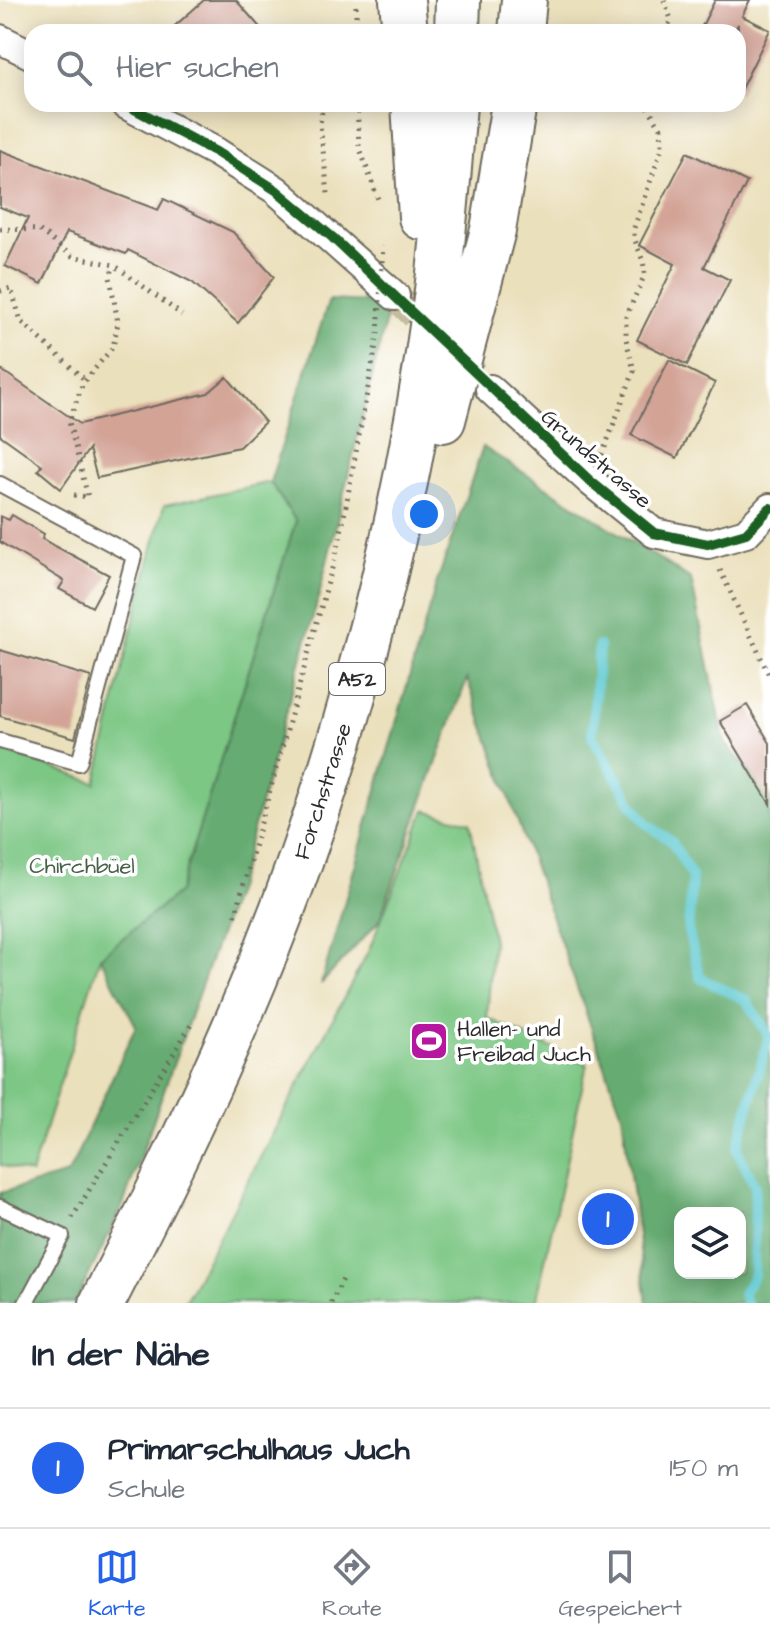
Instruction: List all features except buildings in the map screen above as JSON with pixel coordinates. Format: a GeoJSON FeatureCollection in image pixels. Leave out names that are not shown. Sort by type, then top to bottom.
{"type":"FeatureCollection","features":[{"type":"Feature","properties":{"kind":"highway"},"geometry":{"type":"LineString","coordinates":[[402,0],[404,24]]}},
{"type":"Feature","properties":{"kind":"highway"},"geometry":{"type":"LineString","coordinates":[[457,24],[458,0]]}},
{"type":"Feature","properties":{"kind":"highway"},"geometry":{"type":"LineString","coordinates":[[481,24],[482,0]]}},
{"type":"Feature","properties":{"kind":"highway"},"geometry":{"type":"LineString","coordinates":[[522,24],[524,0]]}},
{"type":"Feature","properties":{"kind":"highway"},"geometry":{"type":"LineString","coordinates":[[415,112],[421,191],[428,427]]}},
{"type":"Feature","properties":{"kind":"highway","name":"Forchstrasse"},"geometry":{"type":"LineString","coordinates":[[130,1303],[239,1077],[314,891],[352,778],[396,629],[428,427],[435,305],[453,112]]}},
{"type":"Feature","properties":{"kind":"highway","name":"Forchstrasse"},"geometry":{"type":"LineString","coordinates":[[102,1303],[167,1175],[237,1021],[302,855],[343,727],[428,427],[464,268],[477,112]]}},
{"type":"Feature","properties":{"kind":"highway"},"geometry":{"type":"LineString","coordinates":[[428,427],[493,230],[513,112]]}},
{"type":"Feature","properties":{"kind":"street"},"geometry":{"type":"LineString","coordinates":[[0,39],[24,51]]}},
{"type":"Feature","properties":{"kind":"street"},"geometry":{"type":"LineString","coordinates":[[140,112],[276,190],[395,296]]}},
{"type":"Feature","properties":{"kind":"street","name":"Grundstrasse"},"geometry":{"type":"LineString","coordinates":[[490,389],[590,481],[654,533],[708,544],[746,533],[770,508]]}},
{"type":"Feature","properties":{"kind":"lane"},"geometry":{"type":"LineString","coordinates":[[0,484],[134,556],[79,763],[0,741]]}},
{"type":"Feature","properties":{"kind":"lane"},"geometry":{"type":"LineString","coordinates":[[0,1207],[62,1236],[26,1303]]}},
{"type":"Feature","properties":{"kind":"path"},"geometry":{"type":"LineString","coordinates":[[356,0],[356,24]]}},
{"type":"Feature","properties":{"kind":"path"},"geometry":{"type":"LineString","coordinates":[[664,0],[671,19],[669,24]]}},
{"type":"Feature","properties":{"kind":"path"},"geometry":{"type":"LineString","coordinates":[[322,112],[320,124],[332,237]]}},
{"type":"Feature","properties":{"kind":"path"},"geometry":{"type":"LineString","coordinates":[[357,112],[359,146],[380,204]]}},
{"type":"Feature","properties":{"kind":"path"},"geometry":{"type":"LineString","coordinates":[[614,429],[634,371],[626,339],[626,317],[645,274],[634,228],[662,148],[661,128],[651,112]]}},
{"type":"Feature","properties":{"kind":"path"},"geometry":{"type":"LineString","coordinates":[[0,229],[39,230],[72,256],[114,265],[182,315]]}},
{"type":"Feature","properties":{"kind":"path"},"geometry":{"type":"LineString","coordinates":[[233,923],[339,543],[378,334],[384,232]]}},
{"type":"Feature","properties":{"kind":"path"},"geometry":{"type":"LineString","coordinates":[[46,510],[54,492],[88,497],[69,422],[85,380],[113,347],[118,323],[110,277],[114,265]]}},
{"type":"Feature","properties":{"kind":"path"},"geometry":{"type":"LineString","coordinates":[[0,291],[11,288],[21,321],[85,380]]}},
{"type":"Feature","properties":{"kind":"path"},"geometry":{"type":"LineString","coordinates":[[708,544],[770,677]]}},
{"type":"Feature","properties":{"kind":"path"},"geometry":{"type":"LineString","coordinates":[[62,1236],[195,1018]]}},
{"type":"Feature","properties":{"kind":"path"},"geometry":{"type":"LineString","coordinates":[[331,1303],[344,1277]]}},
{"type":"Feature","properties":{"kind":"green space"},"geometry":{"type":"Polygon","coordinates":[[[329,300],[390,303],[318,599],[239,880],[122,1208],[75,1303],[0,1303],[0,1193],[68,1174],[136,1026],[100,957],[179,892],[296,521],[270,482],[329,300]]]}},
{"type":"Feature","properties":{"kind":"green space"},"geometry":{"type":"Polygon","coordinates":[[[483,447],[691,579],[725,743],[770,795],[770,1303],[647,1303],[622,1114],[467,679],[379,921],[321,984],[435,588],[483,447]]]}},
{"type":"Feature","properties":{"kind":"green space","name":"Chirchbüel"},"geometry":{"type":"Polygon","coordinates":[[[270,482],[296,521],[179,892],[100,957],[31,1174],[0,1165],[0,749],[96,783],[164,505],[270,482]]]}},
{"type":"Feature","properties":{"kind":"green space","name":"Hallen- und Freibad Juch"},"geometry":{"type":"Polygon","coordinates":[[[425,810],[470,822],[493,941],[487,1018],[587,1064],[536,1303],[184,1303],[369,950],[425,810]]]}},
{"type":"Feature","properties":{"kind":"waterway"},"geometry":{"type":"LineString","coordinates":[[599,646],[592,736],[632,804],[646,823],[672,842],[692,877],[688,930],[700,978],[746,1000],[769,1036],[737,1149],[755,1186],[754,1275],[743,1293],[746,1303]]}},
{"type":"Feature","properties":{"kind":"tunnel"},"geometry":{"type":"LineString","coordinates":[[395,296],[490,389]]}},
{"type":"Feature","properties":{"kind":"cycle path"},"geometry":{"type":"LineString","coordinates":[[140,112],[216,152],[276,190],[332,237],[590,481],[654,533],[708,544],[746,533],[770,508]]}},
{"type":"Feature","properties":{"kind":"place","name":"Hallen- und Freibad Juch"},"geometry":{"type":"Point","coordinates":[429,1041]}},
{"type":"Feature","properties":{"kind":"place","name":"Primarschulhaus Juch"},"geometry":{"type":"Point","coordinates":[608,1219]}}]}
